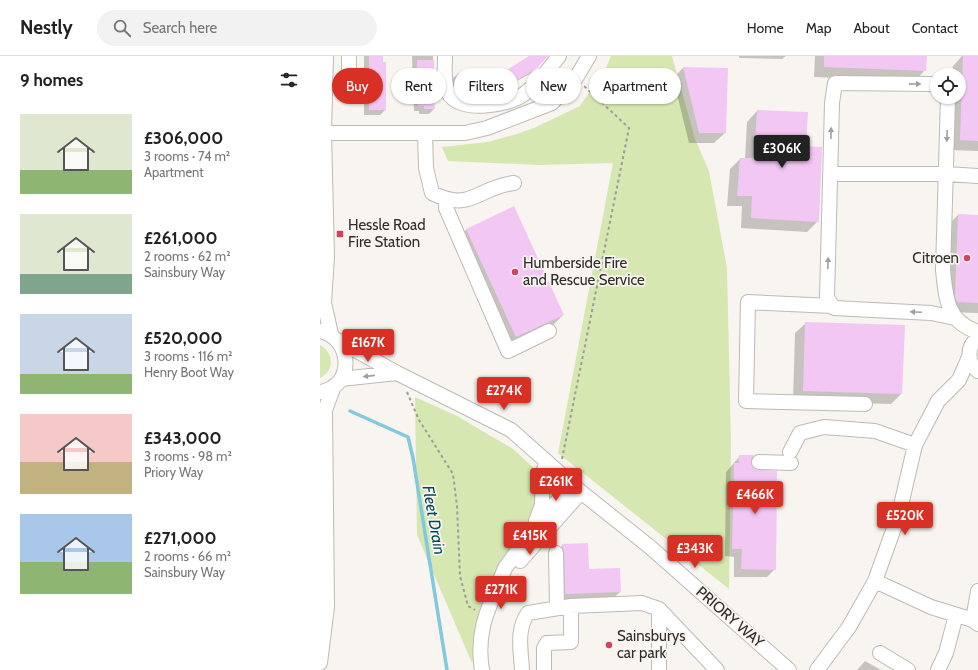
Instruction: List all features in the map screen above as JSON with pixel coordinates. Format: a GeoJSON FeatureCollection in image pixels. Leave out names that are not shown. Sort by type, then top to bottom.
{"type":"FeatureCollection","features":[{"type":"Feature","properties":{"kind":"street"},"geometry":{"type":"LineString","coordinates":[[320,663],[324,607],[325,410],[345,370],[346,360],[344,350],[330,335],[324,302],[327,256],[322,133],[326,56]]}},
{"type":"Feature","properties":{"kind":"street"},"geometry":{"type":"LineString","coordinates":[[349,56],[349,68]]}},
{"type":"Feature","properties":{"kind":"street"},"geometry":{"type":"LineString","coordinates":[[445,56],[445,83],[448,94],[461,104],[478,107],[499,104],[522,96],[544,77],[559,56]]}},
{"type":"Feature","properties":{"kind":"street"},"geometry":{"type":"LineString","coordinates":[[581,70],[589,56]]}},
{"type":"Feature","properties":{"kind":"street"},"geometry":{"type":"LineString","coordinates":[[832,306],[827,298],[832,103],[835,83],[930,84]]}},
{"type":"Feature","properties":{"kind":"street"},"geometry":{"type":"LineString","coordinates":[[322,133],[465,133],[487,128],[549,104]]}},
{"type":"Feature","properties":{"kind":"street"},"geometry":{"type":"LineString","coordinates":[[948,104],[943,270],[946,295],[966,326],[971,363],[978,371]]}},
{"type":"Feature","properties":{"kind":"street"},"geometry":{"type":"LineString","coordinates":[[425,133],[426,168],[432,193],[446,200],[466,201],[499,185],[514,183]]}},
{"type":"Feature","properties":{"kind":"street"},"geometry":{"type":"LineString","coordinates":[[830,174],[946,174],[978,176]]}},
{"type":"Feature","properties":{"kind":"street"},"geometry":{"type":"LineString","coordinates":[[446,200],[446,208],[508,351],[549,331]]}},
{"type":"Feature","properties":{"kind":"street"},"geometry":{"type":"LineString","coordinates":[[865,404],[746,401],[748,302],[931,313],[966,326]]}},
{"type":"Feature","properties":{"kind":"street","name":"PRIORY WAY"},"geometry":{"type":"LineString","coordinates":[[330,335],[403,376],[511,430],[576,488],[650,547],[789,670]]}},
{"type":"Feature","properties":{"kind":"street"},"geometry":{"type":"LineString","coordinates":[[817,670],[849,627],[875,581],[899,514],[915,445],[938,401],[960,380],[972,344],[978,338]]}},
{"type":"Feature","properties":{"kind":"street"},"geometry":{"type":"LineString","coordinates":[[320,392],[338,383],[403,376]]}},
{"type":"Feature","properties":{"kind":"street"},"geometry":{"type":"LineString","coordinates":[[960,380],[978,376]]}},
{"type":"Feature","properties":{"kind":"street"},"geometry":{"type":"LineString","coordinates":[[760,462],[790,458],[800,433],[824,427],[875,431],[915,445]]}},
{"type":"Feature","properties":{"kind":"street"},"geometry":{"type":"LineString","coordinates":[[532,531],[542,505],[543,472],[547,462]]}},
{"type":"Feature","properties":{"kind":"street"},"geometry":{"type":"LineString","coordinates":[[504,575],[517,565],[576,488]]}},
{"type":"Feature","properties":{"kind":"street"},"geometry":{"type":"LineString","coordinates":[[482,670],[479,654],[484,616],[493,594],[504,575],[507,565],[532,531],[576,488]]}},
{"type":"Feature","properties":{"kind":"street"},"geometry":{"type":"LineString","coordinates":[[556,553],[557,608]]}},
{"type":"Feature","properties":{"kind":"street"},"geometry":{"type":"LineString","coordinates":[[875,581],[931,606],[976,622],[978,591]]}},
{"type":"Feature","properties":{"kind":"street"},"geometry":{"type":"LineString","coordinates":[[522,670],[520,633],[523,621],[528,613],[571,606],[642,603],[659,609],[717,670]]}},
{"type":"Feature","properties":{"kind":"street"},"geometry":{"type":"LineString","coordinates":[[544,670],[544,648],[548,644],[571,642],[571,606]]}},
{"type":"Feature","properties":{"kind":"street"},"geometry":{"type":"LineString","coordinates":[[659,609],[659,670]]}},
{"type":"Feature","properties":{"kind":"street"},"geometry":{"type":"LineString","coordinates":[[938,670],[946,653],[956,615]]}},
{"type":"Feature","properties":{"kind":"street"},"geometry":{"type":"LineString","coordinates":[[880,653],[908,670]]}},
{"type":"Feature","properties":{"kind":"path"},"geometry":{"type":"LineString","coordinates":[[559,472],[629,128],[581,83]]}},
{"type":"Feature","properties":{"kind":"path"},"geometry":{"type":"LineString","coordinates":[[403,376],[407,394],[419,420],[453,474],[457,506],[460,576],[468,606],[484,616]]}},
{"type":"Feature","properties":{"kind":"green space"},"geometry":{"type":"Polygon","coordinates":[[[611,56],[672,56],[675,68],[606,68],[611,56]]]}},
{"type":"Feature","properties":{"kind":"green space"},"geometry":{"type":"Polygon","coordinates":[[[681,88],[695,139],[709,171],[727,268],[731,444],[729,589],[558,453],[613,163],[540,165],[448,161],[442,147],[488,142],[514,135],[534,128],[580,106],[589,93],[589,104],[681,104],[681,88]]]}},
{"type":"Feature","properties":{"kind":"green space"},"geometry":{"type":"Polygon","coordinates":[[[320,345],[328,352],[331,362],[328,371],[320,378],[320,345]]]}},
{"type":"Feature","properties":{"kind":"green space"},"geometry":{"type":"Polygon","coordinates":[[[415,397],[457,416],[513,449],[548,481],[551,507],[484,602],[472,663],[417,535],[415,397]]]}},
{"type":"Feature","properties":{"kind":"building"},"geometry":{"type":"Polygon","coordinates":[[[369,56],[383,56],[383,62],[386,62],[386,110],[369,110],[369,104],[383,104],[383,68],[369,68],[369,56]]]}},
{"type":"Feature","properties":{"kind":"building"},"geometry":{"type":"Polygon","coordinates":[[[529,56],[548,56],[537,68],[526,68],[526,75],[518,79],[518,68],[510,68],[529,56]]]}},
{"type":"Feature","properties":{"kind":"building"},"geometry":{"type":"Polygon","coordinates":[[[824,56],[927,56],[926,71],[824,67],[824,56]]]}},
{"type":"Feature","properties":{"kind":"building"},"geometry":{"type":"Polygon","coordinates":[[[963,56],[978,56],[978,141],[960,140],[961,104],[966,104],[966,68],[963,68],[963,56]]]}},
{"type":"Feature","properties":{"kind":"building"},"geometry":{"type":"Polygon","coordinates":[[[417,60],[434,60],[434,68],[417,68],[417,60]]]}},
{"type":"Feature","properties":{"kind":"building"},"geometry":{"type":"Polygon","coordinates":[[[683,67],[728,68],[726,133],[699,133],[683,67]]]}},
{"type":"Feature","properties":{"kind":"building"},"geometry":{"type":"Polygon","coordinates":[[[418,104],[435,104],[435,109],[424,109],[424,106],[418,106],[418,104]]]}},
{"type":"Feature","properties":{"kind":"building"},"geometry":{"type":"Polygon","coordinates":[[[757,110],[808,112],[806,146],[822,147],[819,222],[751,218],[752,196],[737,196],[740,158],[754,158],[757,110]]]}},
{"type":"Feature","properties":{"kind":"building","name":"Humberside Fire and Rescue Service"},"geometry":{"type":"Polygon","coordinates":[[[514,206],[564,315],[516,337],[466,229],[514,206]]]}},
{"type":"Feature","properties":{"kind":"building","name":"Citroen"},"geometry":{"type":"Polygon","coordinates":[[[958,214],[978,215],[978,303],[957,302],[955,298],[958,214]]]}},
{"type":"Feature","properties":{"kind":"building"},"geometry":{"type":"Polygon","coordinates":[[[805,322],[905,325],[902,394],[803,391],[805,322]]]}},
{"type":"Feature","properties":{"kind":"building"},"geometry":{"type":"Polygon","coordinates":[[[739,455],[754,455],[751,462],[755,469],[777,471],[776,570],[741,569],[742,549],[732,549],[734,463],[739,463],[739,455]]]}},
{"type":"Feature","properties":{"kind":"building"},"geometry":{"type":"Polygon","coordinates":[[[588,543],[589,569],[620,568],[621,592],[565,594],[564,553],[562,544],[588,543]]]}},
{"type":"Feature","properties":{"kind":"waterway","name":"Fleet Drain"},"geometry":{"type":"LineString","coordinates":[[350,411],[408,437],[413,458],[447,670]]}},
{"type":"Feature","properties":{"kind":"place","name":"Hessle Road Fire Station"},"geometry":{"type":"Point","coordinates":[340,234]}},
{"type":"Feature","properties":{"kind":"place","name":"Citroen"},"geometry":{"type":"Point","coordinates":[967,258]}},
{"type":"Feature","properties":{"kind":"place","name":"Humberside Fire and Rescue Service"},"geometry":{"type":"Point","coordinates":[515,272]}},
{"type":"Feature","properties":{"kind":"place","name":"Sainsburys car park"},"geometry":{"type":"Point","coordinates":[609,645]}}]}
